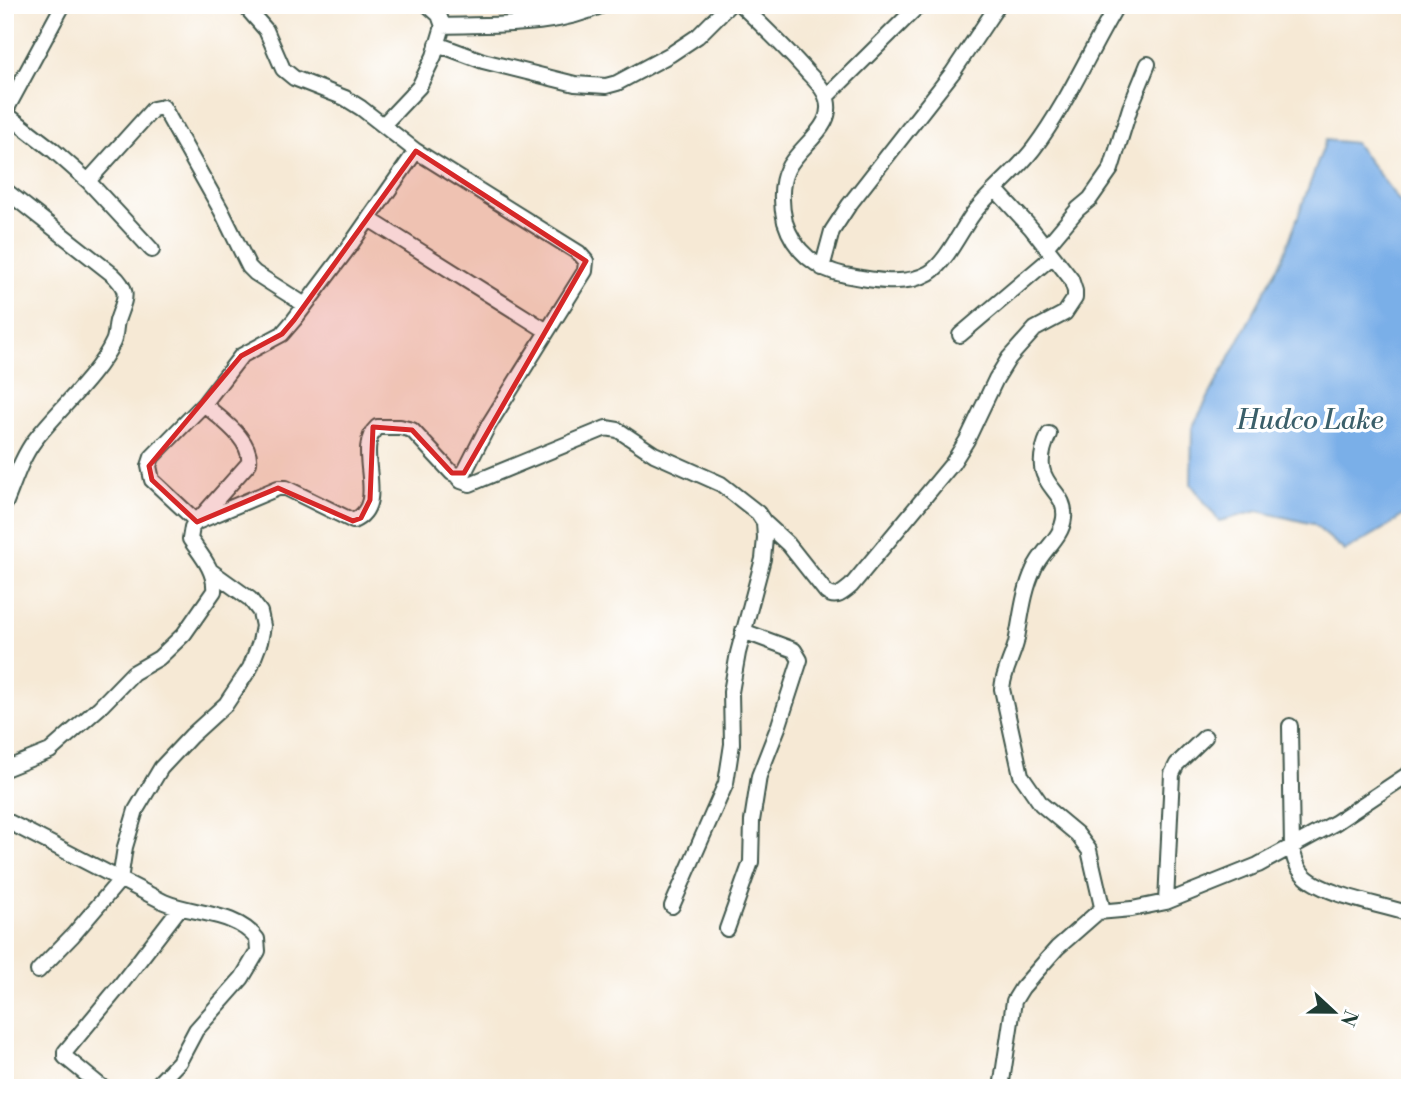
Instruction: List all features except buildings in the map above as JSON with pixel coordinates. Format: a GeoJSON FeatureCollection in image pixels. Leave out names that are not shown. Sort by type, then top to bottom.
{"type":"FeatureCollection","features":[{"type":"Feature","properties":{"kind":"street"},"geometry":{"type":"LineString","coordinates":[[63,5],[5,113],[88,181],[152,250]]}},
{"type":"Feature","properties":{"kind":"street"},"geometry":{"type":"LineString","coordinates":[[244,5],[266,30],[283,69],[294,78],[345,98],[416,151],[579,253],[586,261],[585,271],[488,426],[468,469],[456,475]]}},
{"type":"Feature","properties":{"kind":"street"},"geometry":{"type":"LineString","coordinates":[[383,125],[419,87],[437,44],[443,26],[439,15],[428,5]]}},
{"type":"Feature","properties":{"kind":"street"},"geometry":{"type":"LineString","coordinates":[[443,26],[565,18],[603,5]]}},
{"type":"Feature","properties":{"kind":"street"},"geometry":{"type":"LineString","coordinates":[[437,44],[483,61],[575,83],[606,86],[617,83],[671,54],[698,36],[729,5]]}},
{"type":"Feature","properties":{"kind":"street"},"geometry":{"type":"LineString","coordinates":[[741,5],[795,58],[826,97],[829,111],[825,120],[818,132],[790,163],[783,181],[785,221],[793,239],[809,260],[822,268],[884,281],[920,278],[940,264],[975,211],[1021,164],[1046,131],[1117,5]]}},
{"type":"Feature","properties":{"kind":"street"},"geometry":{"type":"LineString","coordinates":[[826,97],[919,5]]}},
{"type":"Feature","properties":{"kind":"street"},"geometry":{"type":"LineString","coordinates":[[822,268],[832,231],[849,205],[953,72],[998,5]]}},
{"type":"Feature","properties":{"kind":"street"},"geometry":{"type":"LineString","coordinates":[[960,335],[1050,251],[1101,186],[1111,169],[1135,93],[1148,64]]}},
{"type":"Feature","properties":{"kind":"street"},"geometry":{"type":"LineString","coordinates":[[88,181],[153,108],[163,107],[216,200],[249,267],[255,274],[305,306]]}},
{"type":"Feature","properties":{"kind":"street"},"geometry":{"type":"LineString","coordinates":[[197,522],[152,480],[149,466],[152,457],[204,404],[241,356],[282,334],[369,219],[416,151]]}},
{"type":"Feature","properties":{"kind":"street"},"geometry":{"type":"LineString","coordinates":[[5,190],[121,281],[125,300],[112,345],[34,442],[5,504]]}},
{"type":"Feature","properties":{"kind":"street"},"geometry":{"type":"LineString","coordinates":[[197,522],[278,488],[286,488],[353,521],[361,517],[370,500],[369,439],[377,426],[412,430],[461,481],[470,484],[606,428],[618,430],[654,454],[720,484],[758,513],[788,544],[826,592],[833,596],[840,595],[952,464],[1009,358],[1035,329],[1057,318],[1072,306],[1075,291],[1071,279],[996,190]]}},
{"type":"Feature","properties":{"kind":"street"},"geometry":{"type":"LineString","coordinates":[[369,219],[547,331]]}},
{"type":"Feature","properties":{"kind":"street"},"geometry":{"type":"LineString","coordinates":[[5,769],[50,751],[100,708],[133,673],[159,658],[171,647],[184,634],[214,591],[215,583],[211,571],[190,538],[192,527],[249,463],[250,456],[246,445],[204,404]]}},
{"type":"Feature","properties":{"kind":"street"},"geometry":{"type":"LineString","coordinates":[[1049,434],[1043,446],[1042,471],[1063,506],[1064,523],[1034,568],[1002,690],[1021,775],[1041,804],[1077,834],[1089,850],[1103,911]]}},
{"type":"Feature","properties":{"kind":"street"},"geometry":{"type":"LineString","coordinates":[[672,906],[726,783],[732,744],[732,692],[743,631],[763,559],[764,522]]}},
{"type":"Feature","properties":{"kind":"street"},"geometry":{"type":"LineString","coordinates":[[38,971],[120,880],[130,829],[146,790],[176,751],[226,704],[250,668],[263,626],[260,612],[250,600],[211,571]]}},
{"type":"Feature","properties":{"kind":"street"},"geometry":{"type":"LineString","coordinates":[[727,929],[751,862],[753,811],[759,776],[800,660],[794,650],[743,631]]}},
{"type":"Feature","properties":{"kind":"street"},"geometry":{"type":"LineString","coordinates":[[1290,726],[1292,848],[1303,876],[1314,884],[1343,895],[1410,914]]}},
{"type":"Feature","properties":{"kind":"street"},"geometry":{"type":"LineString","coordinates":[[1166,902],[1172,774],[1177,764],[1205,737]]}},
{"type":"Feature","properties":{"kind":"street"},"geometry":{"type":"LineString","coordinates":[[1001,1088],[1014,1001],[1057,948],[1098,912],[1166,902],[1258,865],[1335,823],[1410,773]]}},
{"type":"Feature","properties":{"kind":"street"},"geometry":{"type":"LineString","coordinates":[[5,820],[179,909],[216,914],[250,932],[259,944],[252,963],[242,978],[197,1030],[179,1062],[154,1088]]}},
{"type":"Feature","properties":{"kind":"street"},"geometry":{"type":"LineString","coordinates":[[103,1088],[65,1057],[65,1052],[179,909]]}},
{"type":"Feature","properties":{"kind":"highlighted area"},"geometry":{"type":"Polygon","coordinates":[[[416,151],[586,261],[464,473],[452,473],[412,430],[373,427],[370,500],[361,518],[353,521],[278,488],[197,522],[152,480],[149,466],[241,356],[282,334],[294,320],[416,151]]]}},
{"type":"Feature","properties":{"kind":"water","name":"Hudco Lake"},"geometry":{"type":"Polygon","coordinates":[[[1326,140],[1355,143],[1410,215],[1410,510],[1345,551],[1313,524],[1258,511],[1219,521],[1191,484],[1192,428],[1283,257],[1326,140]]]}}]}
